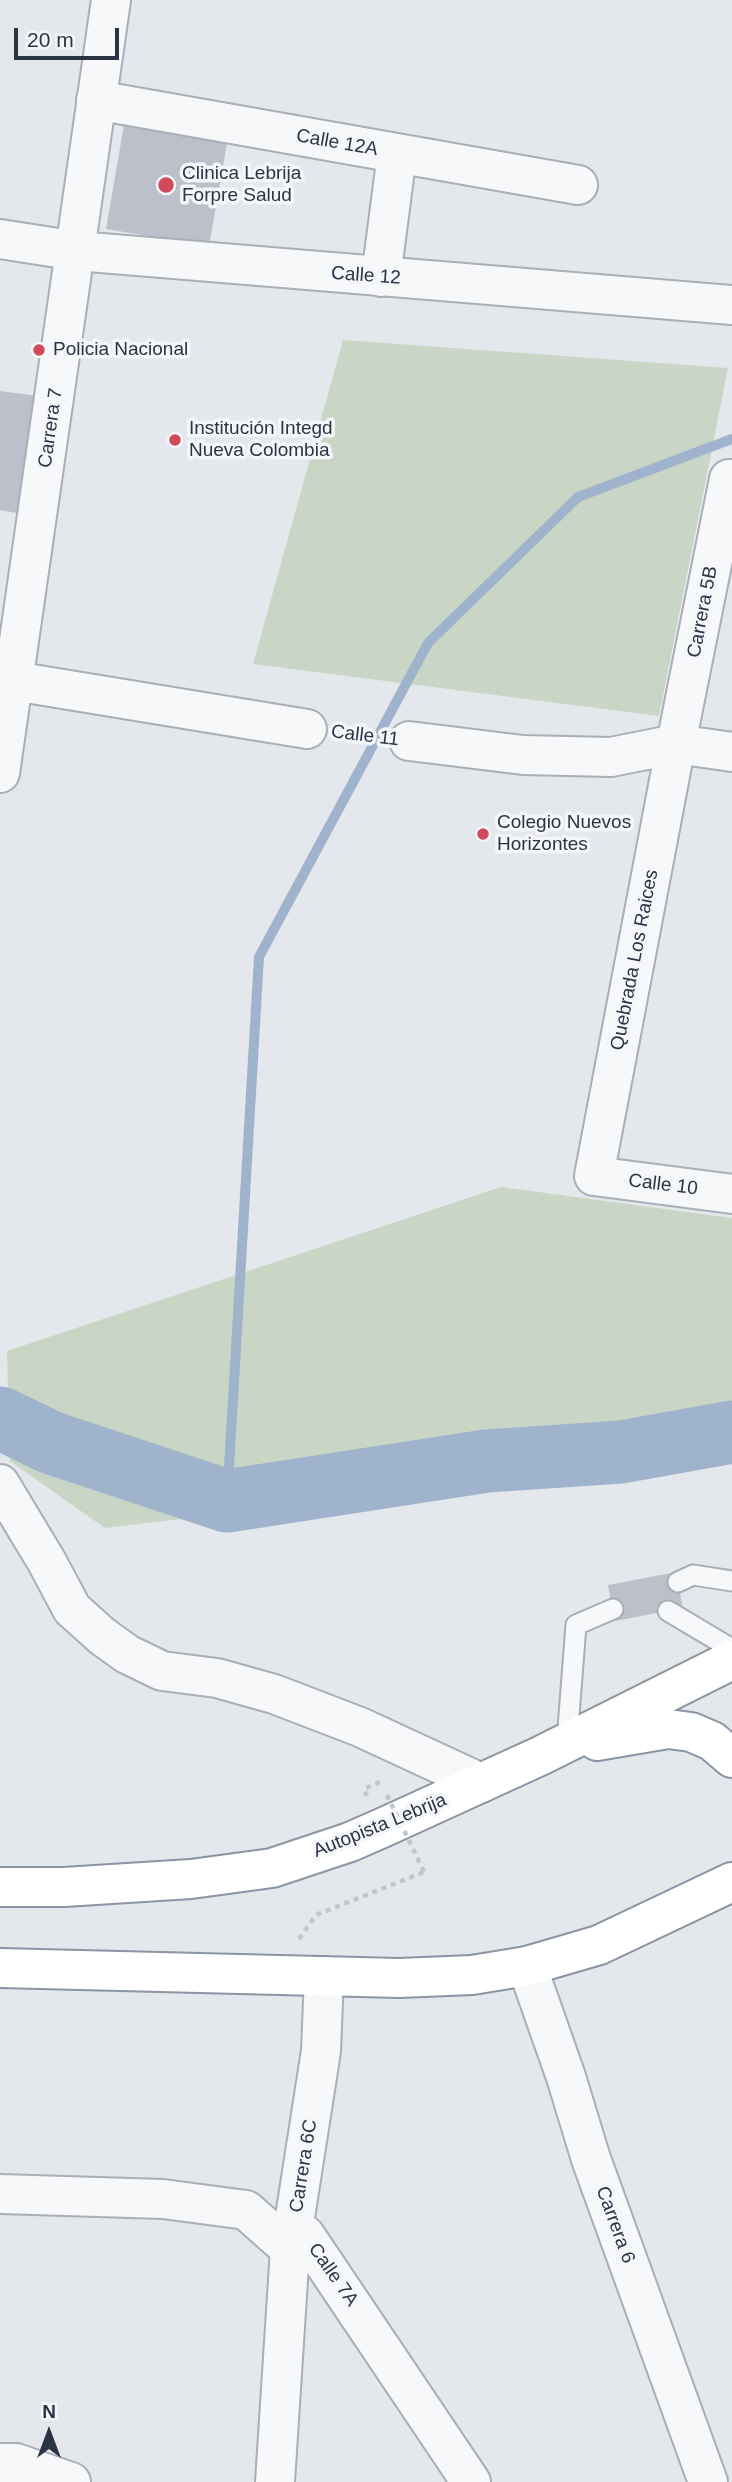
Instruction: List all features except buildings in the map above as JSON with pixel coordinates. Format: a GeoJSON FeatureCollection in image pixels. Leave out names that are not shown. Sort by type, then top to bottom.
{"type":"FeatureCollection","features":[{"type":"Feature","properties":{"kind":"highway","name":"Autopista Lebrija"},"geometry":{"type":"LineString","coordinates":[[0,1887],[64,1887],[191,1879],[272,1868],[349,1842],[481,1783],[732,1660]]}},
{"type":"Feature","properties":{"kind":"highway"},"geometry":{"type":"LineString","coordinates":[[553,1748],[668,1728],[691,1732],[712,1741],[732,1758]]}},
{"type":"Feature","properties":{"kind":"highway"},"geometry":{"type":"LineString","coordinates":[[674,1910],[720,1878],[732,1866]]}},
{"type":"Feature","properties":{"kind":"highway"},"geometry":{"type":"LineString","coordinates":[[0,1968],[399,1979],[472,1975],[527,1966],[599,1945],[732,1882]]}},
{"type":"Feature","properties":{"kind":"street","name":"Carrera 7"},"geometry":{"type":"LineString","coordinates":[[0,773],[7,680],[76,251],[111,0]]}},
{"type":"Feature","properties":{"kind":"street","name":"Calle 12A"},"geometry":{"type":"LineString","coordinates":[[96,100],[578,185]]}},
{"type":"Feature","properties":{"kind":"street"},"geometry":{"type":"LineString","coordinates":[[381,277],[397,154]]}},
{"type":"Feature","properties":{"kind":"street","name":"Calle 12"},"geometry":{"type":"LineString","coordinates":[[0,239],[76,251],[732,305]]}},
{"type":"Feature","properties":{"kind":"street","name":"Carrera 5B"},"geometry":{"type":"LineString","coordinates":[[676,744],[730,479]]}},
{"type":"Feature","properties":{"kind":"street","name":"Calle 11"},"geometry":{"type":"LineString","coordinates":[[7,680],[307,729]]}},
{"type":"Feature","properties":{"kind":"street","name":"Calle 11"},"geometry":{"type":"LineString","coordinates":[[409,741],[523,755],[611,757],[676,744],[732,752]]}},
{"type":"Feature","properties":{"kind":"street","name":"Quebrada Los Raices"},"geometry":{"type":"LineString","coordinates":[[594,1176],[676,744]]}},
{"type":"Feature","properties":{"kind":"street","name":"Calle 10"},"geometry":{"type":"LineString","coordinates":[[594,1176],[732,1194]]}},
{"type":"Feature","properties":{"kind":"street"},"geometry":{"type":"LineString","coordinates":[[0,1484],[72,1609],[127,1654],[162,1671],[216,1678],[274,1694],[360,1727],[481,1783]]}},
{"type":"Feature","properties":{"kind":"street","name":"Carrera 6"},"geometry":{"type":"LineString","coordinates":[[527,1966],[591,2159],[708,2482]]}},
{"type":"Feature","properties":{"kind":"street","name":"Carrera 6C"},"geometry":{"type":"LineString","coordinates":[[275,2482],[290,2249],[321,2051],[324,1976]]}},
{"type":"Feature","properties":{"kind":"street","name":"Calle 7A"},"geometry":{"type":"LineString","coordinates":[[0,2194],[163,2199],[246,2210],[290,2249],[305,2235],[471,2482]]}},
{"type":"Feature","properties":{"kind":"street"},"geometry":{"type":"LineString","coordinates":[[0,2463],[16,2463],[71,2482]]}},
{"type":"Feature","properties":{"kind":"lane"},"geometry":{"type":"LineString","coordinates":[[678,1582],[693,1576],[732,1581]]}},
{"type":"Feature","properties":{"kind":"lane"},"geometry":{"type":"LineString","coordinates":[[553,1748],[576,1625],[613,1609]]}},
{"type":"Feature","properties":{"kind":"lane"},"geometry":{"type":"LineString","coordinates":[[668,1611],[732,1649]]}},
{"type":"Feature","properties":{"kind":"path","name":"Calle 11"},"geometry":{"type":"LineString","coordinates":[[307,729],[409,741]]}},
{"type":"Feature","properties":{"kind":"path"},"geometry":{"type":"LineString","coordinates":[[276,1974],[316,1915],[424,1872],[387,1794]]}},
{"type":"Feature","properties":{"kind":"green space"},"geometry":{"type":"Polygon","coordinates":[[[343,340],[728,368],[659,716],[253,664],[343,340]]]}},
{"type":"Feature","properties":{"kind":"green space"},"geometry":{"type":"Polygon","coordinates":[[[501,1187],[732,1218],[732,1454],[105,1528],[10,1461],[7,1351],[501,1187]]]}},
{"type":"Feature","properties":{"kind":"waterway"},"geometry":{"type":"LineString","coordinates":[[227,1501],[259,957],[428,643],[578,497],[732,439]]}},
{"type":"Feature","properties":{"kind":"waterway"},"geometry":{"type":"LineString","coordinates":[[0,1418],[52,1443],[227,1501],[487,1461],[621,1452],[732,1432]]}},
{"type":"Feature","properties":{"kind":"place","name":"Clinica Lebrija Forpre Salud"},"geometry":{"type":"Point","coordinates":[166,185]}},
{"type":"Feature","properties":{"kind":"place","name":"Policia Nacional"},"geometry":{"type":"Point","coordinates":[39,350]}},
{"type":"Feature","properties":{"kind":"place","name":"Institución Integd Nueva Colombia"},"geometry":{"type":"Point","coordinates":[175,440]}},
{"type":"Feature","properties":{"kind":"place","name":"Colegio Nuevos Horizontes"},"geometry":{"type":"Point","coordinates":[483,834]}}]}
